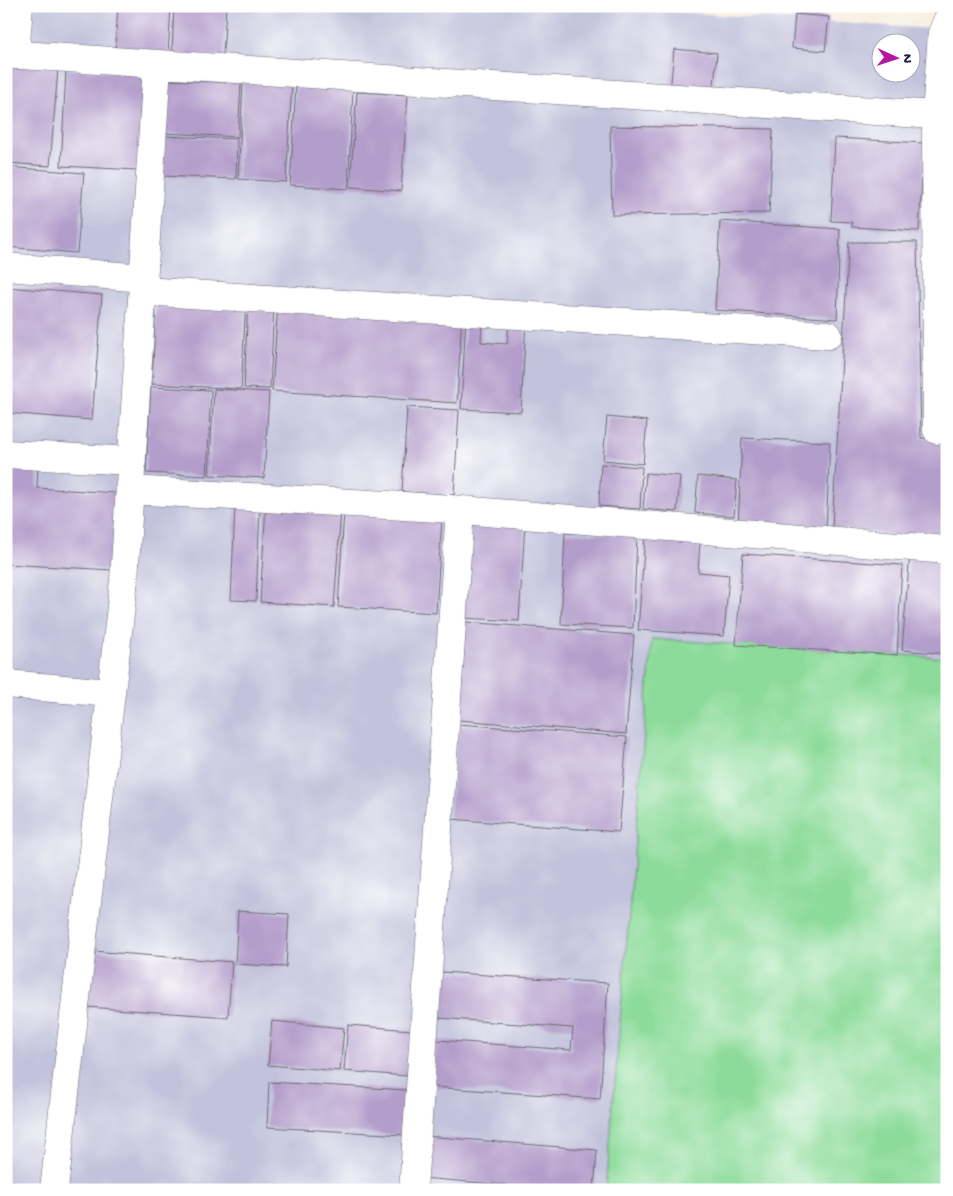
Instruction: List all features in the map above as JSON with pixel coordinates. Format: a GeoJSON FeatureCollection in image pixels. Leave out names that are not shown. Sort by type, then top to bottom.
{"type":"FeatureCollection","features":[{"type":"Feature","properties":{"kind":"lane"},"geometry":{"type":"LineString","coordinates":[[19,6],[11,55],[936,115]]}},
{"type":"Feature","properties":{"kind":"lane"},"geometry":{"type":"LineString","coordinates":[[937,430],[936,115],[942,33],[947,22]]}},
{"type":"Feature","properties":{"kind":"lane"},"geometry":{"type":"LineString","coordinates":[[54,1190],[124,580],[157,65]]}},
{"type":"Feature","properties":{"kind":"lane"},"geometry":{"type":"LineString","coordinates":[[6,267],[144,284],[828,335]]}},
{"type":"Feature","properties":{"kind":"lane"},"geometry":{"type":"LineString","coordinates":[[6,454],[132,461]]}},
{"type":"Feature","properties":{"kind":"lane"},"geometry":{"type":"LineString","coordinates":[[130,490],[460,510],[947,550]]}},
{"type":"Feature","properties":{"kind":"lane"},"geometry":{"type":"LineString","coordinates":[[413,1190],[460,510]]}},
{"type":"Feature","properties":{"kind":"lane"},"geometry":{"type":"LineString","coordinates":[[6,684],[111,693]]}},
{"type":"Feature","properties":{"kind":"shaded area"},"geometry":{"type":"Polygon","coordinates":[[[6,6],[588,6],[947,30],[947,658],[652,640],[617,1190],[6,1190],[6,6]]]}},
{"type":"Feature","properties":{"kind":"green space"},"geometry":{"type":"Polygon","coordinates":[[[652,639],[947,658],[947,1190],[606,1190],[652,639]]]}},
{"type":"Feature","properties":{"kind":"building"},"geometry":{"type":"Polygon","coordinates":[[[118,6],[171,6],[168,55],[115,51],[118,6]]]}},
{"type":"Feature","properties":{"kind":"building"},"geometry":{"type":"Polygon","coordinates":[[[174,6],[226,6],[223,56],[172,53],[174,6]]]}},
{"type":"Feature","properties":{"kind":"building"},"geometry":{"type":"Polygon","coordinates":[[[795,14],[829,17],[825,51],[792,48],[795,14]]]}},
{"type":"Feature","properties":{"kind":"building"},"geometry":{"type":"Polygon","coordinates":[[[674,49],[717,53],[713,97],[670,93],[674,49]]]}},
{"type":"Feature","properties":{"kind":"building"},"geometry":{"type":"Polygon","coordinates":[[[6,64],[58,69],[50,166],[6,163],[6,64]]]}},
{"type":"Feature","properties":{"kind":"building"},"geometry":{"type":"Polygon","coordinates":[[[66,70],[142,74],[137,170],[61,166],[66,70]]]}},
{"type":"Feature","properties":{"kind":"building"},"geometry":{"type":"Polygon","coordinates":[[[168,80],[241,83],[238,137],[165,133],[168,80]]]}},
{"type":"Feature","properties":{"kind":"building"},"geometry":{"type":"Polygon","coordinates":[[[243,83],[292,85],[286,182],[238,179],[243,83]]]}},
{"type":"Feature","properties":{"kind":"building"},"geometry":{"type":"Polygon","coordinates":[[[296,86],[353,89],[348,189],[290,185],[296,86]]]}},
{"type":"Feature","properties":{"kind":"building"},"geometry":{"type":"Polygon","coordinates":[[[357,92],[408,95],[401,191],[350,187],[357,92]]]}},
{"type":"Feature","properties":{"kind":"building"},"geometry":{"type":"Polygon","coordinates":[[[610,126],[773,129],[769,213],[612,215],[610,126]]]}},
{"type":"Feature","properties":{"kind":"building"},"geometry":{"type":"Polygon","coordinates":[[[163,136],[237,139],[236,179],[161,176],[163,136]]]}},
{"type":"Feature","properties":{"kind":"building"},"geometry":{"type":"Polygon","coordinates":[[[835,138],[924,143],[919,231],[852,227],[852,222],[831,221],[835,138]]]}},
{"type":"Feature","properties":{"kind":"building"},"geometry":{"type":"Polygon","coordinates":[[[6,167],[84,173],[77,253],[6,247],[6,167]]]}},
{"type":"Feature","properties":{"kind":"building"},"geometry":{"type":"Polygon","coordinates":[[[720,221],[840,229],[837,319],[715,310],[720,221]]]}},
{"type":"Feature","properties":{"kind":"building"},"geometry":{"type":"Polygon","coordinates":[[[849,242],[917,242],[921,438],[947,440],[947,541],[832,527],[849,242]]]}},
{"type":"Feature","properties":{"kind":"building"},"geometry":{"type":"Polygon","coordinates":[[[6,287],[102,295],[92,420],[6,413],[6,287]]]}},
{"type":"Feature","properties":{"kind":"building"},"geometry":{"type":"Polygon","coordinates":[[[156,298],[246,302],[241,389],[152,384],[156,298]]]}},
{"type":"Feature","properties":{"kind":"building"},"geometry":{"type":"Polygon","coordinates":[[[248,302],[274,303],[270,389],[244,388],[248,302]]]}},
{"type":"Feature","properties":{"kind":"building"},"geometry":{"type":"Polygon","coordinates":[[[278,302],[462,313],[457,403],[272,391],[278,302]]]}},
{"type":"Feature","properties":{"kind":"building"},"geometry":{"type":"Polygon","coordinates":[[[466,317],[482,319],[481,342],[507,344],[509,320],[526,321],[521,412],[461,409],[466,317]]]}},
{"type":"Feature","properties":{"kind":"building"},"geometry":{"type":"Polygon","coordinates":[[[151,387],[211,390],[207,476],[146,473],[151,387]]]}},
{"type":"Feature","properties":{"kind":"building"},"geometry":{"type":"Polygon","coordinates":[[[214,389],[269,392],[264,478],[209,475],[214,389]]]}},
{"type":"Feature","properties":{"kind":"building"},"geometry":{"type":"Polygon","coordinates":[[[407,407],[459,410],[454,495],[402,492],[407,407]]]}},
{"type":"Feature","properties":{"kind":"building"},"geometry":{"type":"Polygon","coordinates":[[[607,417],[647,421],[643,464],[603,460],[607,417]]]}},
{"type":"Feature","properties":{"kind":"building"},"geometry":{"type":"Polygon","coordinates":[[[742,438],[830,442],[826,532],[738,528],[742,438]]]}},
{"type":"Feature","properties":{"kind":"building"},"geometry":{"type":"Polygon","coordinates":[[[6,464],[38,466],[37,488],[117,493],[112,570],[6,564],[6,464]]]}},
{"type":"Feature","properties":{"kind":"building"},"geometry":{"type":"Polygon","coordinates":[[[601,464],[642,467],[640,509],[599,506],[601,464]]]}},
{"type":"Feature","properties":{"kind":"building"},"geometry":{"type":"Polygon","coordinates":[[[646,473],[680,476],[677,512],[643,509],[646,473]]]}},
{"type":"Feature","properties":{"kind":"building"},"geometry":{"type":"Polygon","coordinates":[[[698,476],[737,480],[734,516],[695,513],[698,476]]]}},
{"type":"Feature","properties":{"kind":"building"},"geometry":{"type":"Polygon","coordinates":[[[266,505],[341,510],[334,607],[260,602],[266,505]]]}},
{"type":"Feature","properties":{"kind":"building"},"geometry":{"type":"Polygon","coordinates":[[[235,506],[260,507],[256,601],[231,600],[235,506]]]}},
{"type":"Feature","properties":{"kind":"building"},"geometry":{"type":"Polygon","coordinates":[[[344,511],[442,517],[436,613],[338,607],[344,511]]]}},
{"type":"Feature","properties":{"kind":"building"},"geometry":{"type":"Polygon","coordinates":[[[466,521],[525,524],[519,621],[461,618],[466,521]]]}},
{"type":"Feature","properties":{"kind":"building"},"geometry":{"type":"Polygon","coordinates":[[[565,533],[637,536],[633,628],[561,624],[565,533]]]}},
{"type":"Feature","properties":{"kind":"building"},"geometry":{"type":"Polygon","coordinates":[[[645,538],[700,542],[698,572],[729,575],[724,636],[638,630],[645,538]]]}},
{"type":"Feature","properties":{"kind":"building"},"geometry":{"type":"Polygon","coordinates":[[[910,552],[947,555],[947,654],[902,650],[910,552]]]}},
{"type":"Feature","properties":{"kind":"building"},"geometry":{"type":"Polygon","coordinates":[[[743,554],[902,565],[897,655],[736,645],[743,554]]]}},
{"type":"Feature","properties":{"kind":"building"},"geometry":{"type":"Polygon","coordinates":[[[466,622],[634,635],[626,734],[459,720],[466,622]]]}},
{"type":"Feature","properties":{"kind":"building"},"geometry":{"type":"Polygon","coordinates":[[[458,724],[627,737],[619,832],[450,819],[458,724]]]}},
{"type":"Feature","properties":{"kind":"building"},"geometry":{"type":"Polygon","coordinates":[[[238,911],[289,914],[286,967],[235,964],[238,911]]]}},
{"type":"Feature","properties":{"kind":"building"},"geometry":{"type":"Polygon","coordinates":[[[92,951],[232,962],[228,1017],[87,1007],[92,951]]]}},
{"type":"Feature","properties":{"kind":"building"},"geometry":{"type":"Polygon","coordinates":[[[441,972],[608,983],[600,1099],[433,1087],[437,1040],[571,1050],[573,1028],[438,1018],[441,972]]]}},
{"type":"Feature","properties":{"kind":"building"},"geometry":{"type":"Polygon","coordinates":[[[272,1021],[344,1028],[340,1071],[268,1065],[272,1021]]]}},
{"type":"Feature","properties":{"kind":"building"},"geometry":{"type":"Polygon","coordinates":[[[348,1025],[411,1030],[407,1076],[344,1071],[348,1025]]]}},
{"type":"Feature","properties":{"kind":"building"},"geometry":{"type":"Polygon","coordinates":[[[269,1082],[407,1090],[404,1135],[267,1127],[269,1082]]]}},
{"type":"Feature","properties":{"kind":"building"},"geometry":{"type":"Polygon","coordinates":[[[426,1136],[597,1150],[594,1190],[505,1190],[506,1185],[422,1178],[426,1136]]]}}]}
